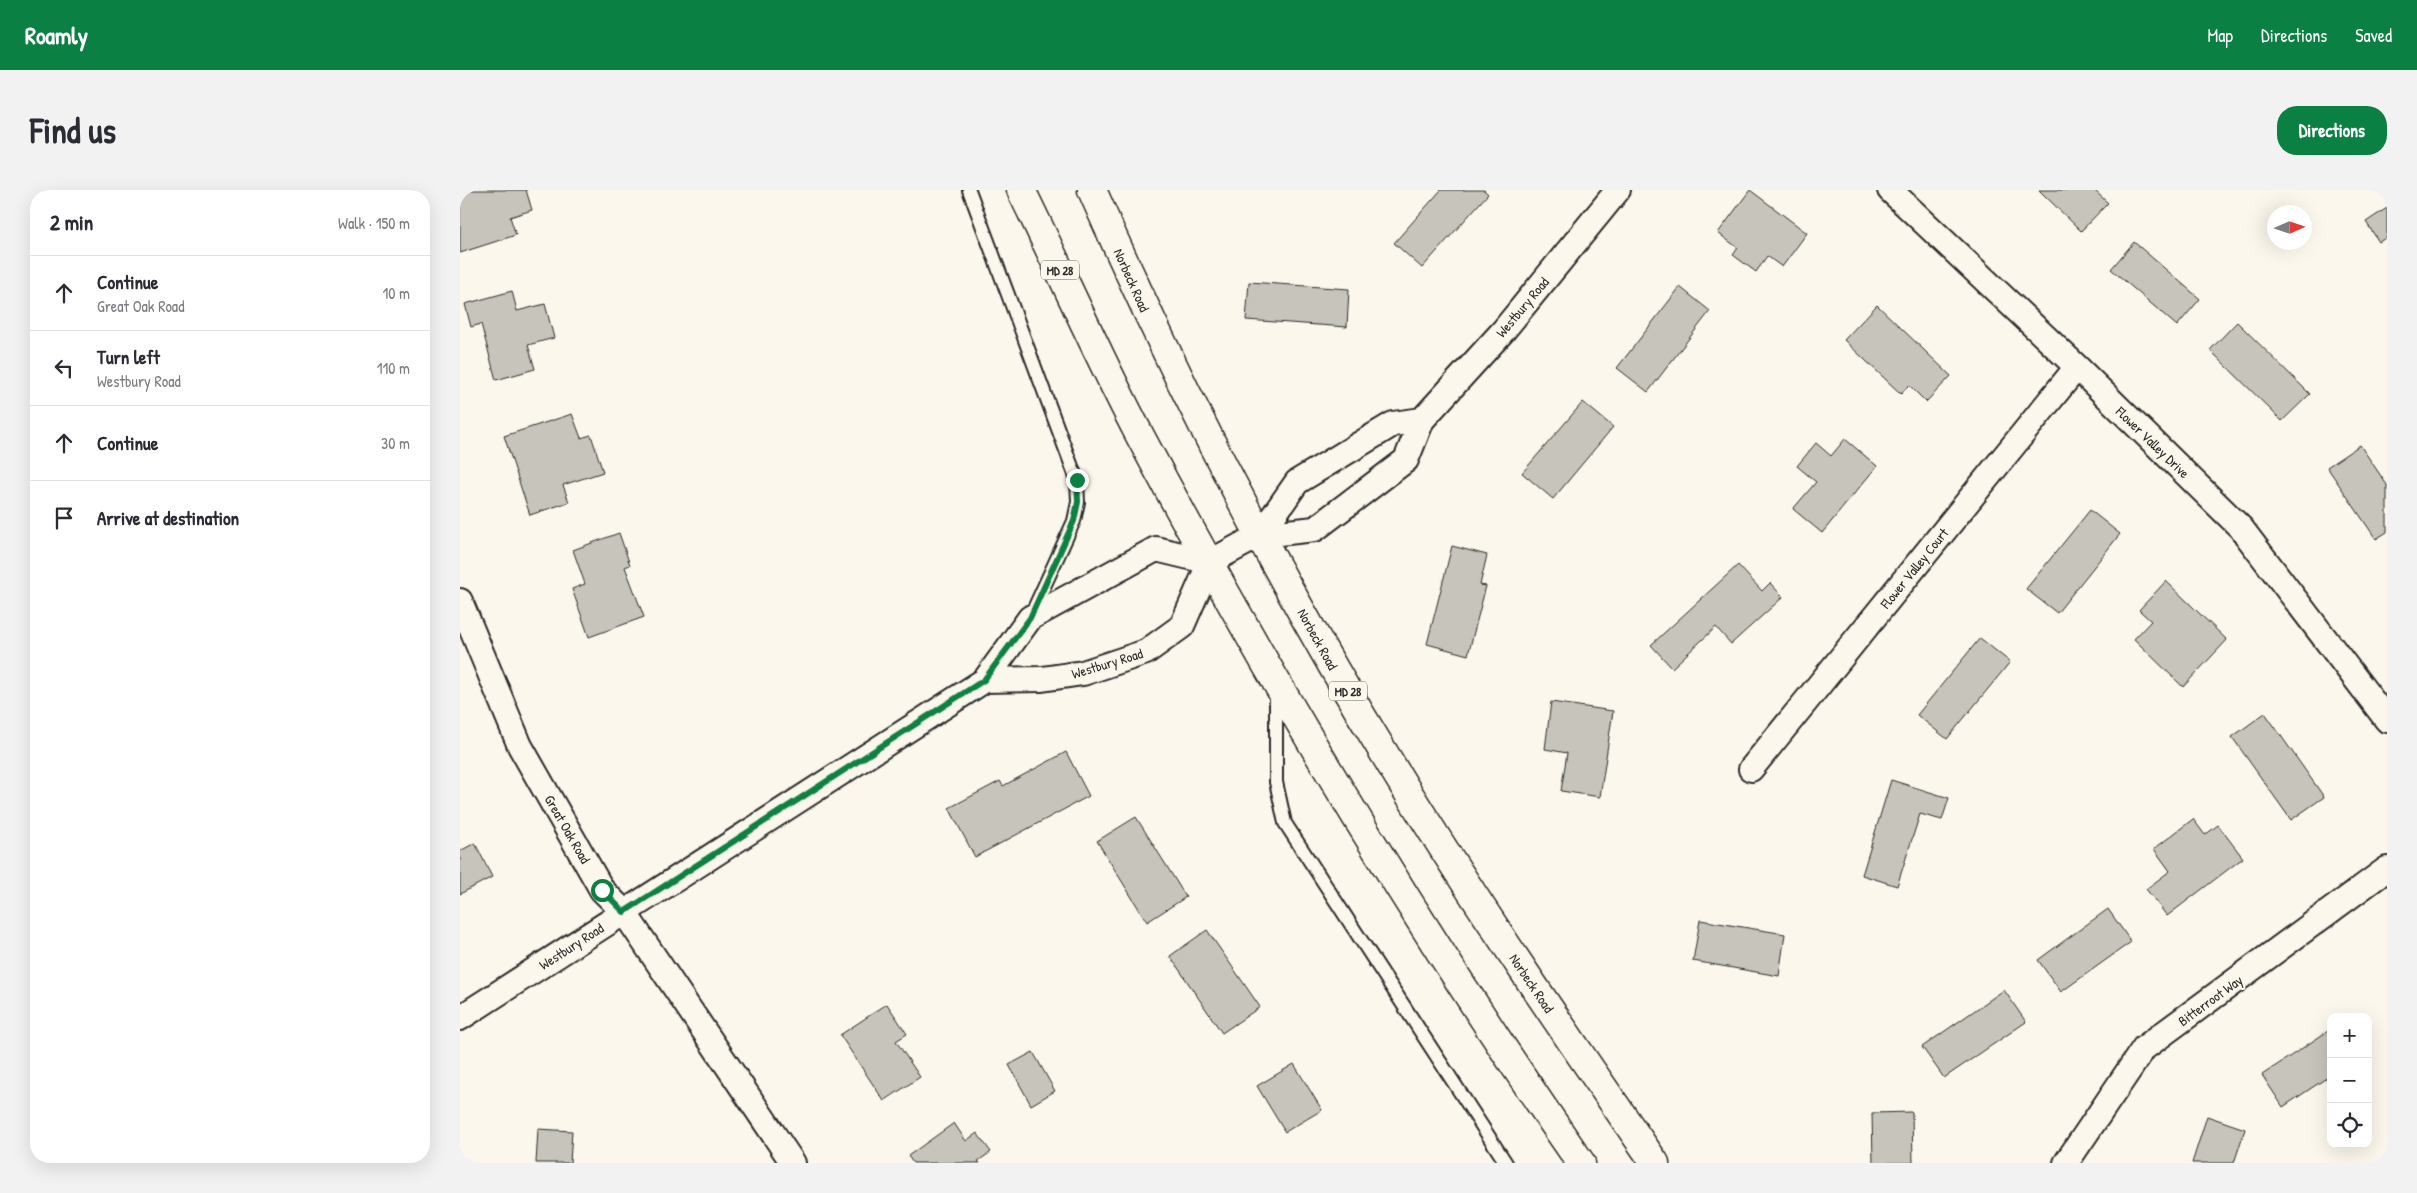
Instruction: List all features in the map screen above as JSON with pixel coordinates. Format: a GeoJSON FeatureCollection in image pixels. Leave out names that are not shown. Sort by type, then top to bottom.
{"type":"FeatureCollection","features":[{"type":"Feature","properties":{"kind":"main road","name":"MD 28"},"geometry":{"type":"LineString","coordinates":[[1021,190],[1138,432],[1346,800],[1527,1085],[1581,1163]]}},
{"type":"Feature","properties":{"kind":"main road","name":"Norbeck Road"},"geometry":{"type":"LineString","coordinates":[[1092,190],[1146,313],[1260,535],[1342,681],[1419,810],[1532,984],[1655,1163]]}},
{"type":"Feature","properties":{"kind":"street","name":"Westbury Road"},"geometry":{"type":"LineString","coordinates":[[984,680],[1042,680],[1083,673],[1146,652],[1182,626],[1210,562],[1260,535],[1314,529],[1406,460],[1422,420],[1504,330],[1618,190]]}},
{"type":"Feature","properties":{"kind":"street","name":"Flower Valley Drive"},"geometry":{"type":"LineString","coordinates":[[1890,190],[2077,367],[2241,528],[2387,720]]}},
{"type":"Feature","properties":{"kind":"street","name":"Flower Valley Court"},"geometry":{"type":"LineString","coordinates":[[1751,769],[2077,367]]}},
{"type":"Feature","properties":{"kind":"street","name":"Westbury Road"},"geometry":{"type":"LineString","coordinates":[[1260,535],[1297,482],[1393,424],[1422,420]]}},
{"type":"Feature","properties":{"kind":"street","name":"Westbury Road"},"geometry":{"type":"LineString","coordinates":[[460,1018],[984,680],[1030,618],[1156,549],[1210,562]]}},
{"type":"Feature","properties":{"kind":"street","name":"Great Oak Road"},"geometry":{"type":"LineString","coordinates":[[460,601],[520,746],[602,890],[624,912],[793,1163]]}},
{"type":"Feature","properties":{"kind":"street","name":"Bitterroot Way"},"geometry":{"type":"LineString","coordinates":[[2066,1163],[2144,1048],[2387,869]]}},
{"type":"Feature","properties":{"kind":"lane"},"geometry":{"type":"LineString","coordinates":[[969,190],[1077,480],[1078,502],[1074,521],[1030,618]]}},
{"type":"Feature","properties":{"kind":"lane"},"geometry":{"type":"LineString","coordinates":[[1276,678],[1276,782],[1285,823],[1506,1163]]}},
{"type":"Feature","properties":{"kind":"building"},"geometry":{"type":"Polygon","coordinates":[[[460,190],[526,190],[532,210],[510,217],[516,235],[460,253],[460,190]]]}},
{"type":"Feature","properties":{"kind":"building"},"geometry":{"type":"Polygon","coordinates":[[[1441,190],[1484,190],[1488,194],[1422,268],[1394,243],[1441,190]]]}},
{"type":"Feature","properties":{"kind":"building"},"geometry":{"type":"Polygon","coordinates":[[[1750,190],[1807,233],[1782,267],[1767,256],[1756,272],[1733,255],[1738,248],[1718,233],[1750,190]]]}},
{"type":"Feature","properties":{"kind":"building"},"geometry":{"type":"Polygon","coordinates":[[[2039,190],[2094,190],[2108,203],[2081,231],[2039,190]]]}},
{"type":"Feature","properties":{"kind":"building"},"geometry":{"type":"Polygon","coordinates":[[[2387,208],[2387,237],[2379,242],[2366,222],[2387,208]]]}},
{"type":"Feature","properties":{"kind":"building"},"geometry":{"type":"Polygon","coordinates":[[[2134,242],[2200,299],[2177,326],[2111,269],[2134,242]]]}},
{"type":"Feature","properties":{"kind":"building"},"geometry":{"type":"Polygon","coordinates":[[[1249,282],[1349,289],[1347,327],[1246,320],[1249,282]]]}},
{"type":"Feature","properties":{"kind":"building"},"geometry":{"type":"Polygon","coordinates":[[[1680,287],[1710,311],[1648,392],[1617,368],[1680,287]]]}},
{"type":"Feature","properties":{"kind":"building"},"geometry":{"type":"Polygon","coordinates":[[[512,291],[517,311],[545,304],[554,338],[528,345],[535,369],[496,380],[481,324],[471,327],[465,304],[512,291]]]}},
{"type":"Feature","properties":{"kind":"building"},"geometry":{"type":"Polygon","coordinates":[[[1877,305],[1951,376],[1926,402],[1909,385],[1901,394],[1844,340],[1877,305]]]}},
{"type":"Feature","properties":{"kind":"building"},"geometry":{"type":"Polygon","coordinates":[[[2237,322],[2310,394],[2282,421],[2210,350],[2237,322]]]}},
{"type":"Feature","properties":{"kind":"building"},"geometry":{"type":"Polygon","coordinates":[[[1583,402],[1613,427],[1553,499],[1522,473],[1583,402]]]}},
{"type":"Feature","properties":{"kind":"building"},"geometry":{"type":"Polygon","coordinates":[[[572,414],[581,438],[591,435],[603,472],[563,485],[569,502],[530,515],[504,436],[572,414]]]}},
{"type":"Feature","properties":{"kind":"building"},"geometry":{"type":"Polygon","coordinates":[[[1845,439],[1877,466],[1822,533],[1793,509],[1816,482],[1797,466],[1816,443],[1831,456],[1845,439]]]}},
{"type":"Feature","properties":{"kind":"building"},"geometry":{"type":"Polygon","coordinates":[[[2360,445],[2387,485],[2387,532],[2376,539],[2327,467],[2360,445]]]}},
{"type":"Feature","properties":{"kind":"building"},"geometry":{"type":"Polygon","coordinates":[[[2090,510],[2120,534],[2057,613],[2026,589],[2090,510]]]}},
{"type":"Feature","properties":{"kind":"building"},"geometry":{"type":"Polygon","coordinates":[[[619,533],[630,565],[625,567],[644,617],[589,637],[572,589],[585,584],[573,550],[619,533]]]}},
{"type":"Feature","properties":{"kind":"building"},"geometry":{"type":"Polygon","coordinates":[[[1452,546],[1487,555],[1480,585],[1486,586],[1468,655],[1427,644],[1452,546]]]}},
{"type":"Feature","properties":{"kind":"building"},"geometry":{"type":"Polygon","coordinates":[[[1738,565],[1762,591],[1770,583],[1783,597],[1731,644],[1716,627],[1672,668],[1651,645],[1738,565]]]}},
{"type":"Feature","properties":{"kind":"building"},"geometry":{"type":"Polygon","coordinates":[[[2166,581],[2227,640],[2183,687],[2134,639],[2151,621],[2139,610],[2166,581]]]}},
{"type":"Feature","properties":{"kind":"building"},"geometry":{"type":"Polygon","coordinates":[[[1980,638],[2010,662],[1947,739],[1917,715],[1980,638]]]}},
{"type":"Feature","properties":{"kind":"building"},"geometry":{"type":"Polygon","coordinates":[[[1551,702],[1613,711],[1600,797],[1561,791],[1567,753],[1545,749],[1551,702]]]}},
{"type":"Feature","properties":{"kind":"building"},"geometry":{"type":"Polygon","coordinates":[[[2265,713],[2324,797],[2291,820],[2232,737],[2265,713]]]}},
{"type":"Feature","properties":{"kind":"building"},"geometry":{"type":"Polygon","coordinates":[[[1066,752],[1089,796],[975,857],[949,808],[1000,781],[1003,786],[1066,752]]]}},
{"type":"Feature","properties":{"kind":"building"},"geometry":{"type":"Polygon","coordinates":[[[1891,780],[1949,798],[1942,820],[1920,814],[1897,886],[1862,875],[1891,780]]]}},
{"type":"Feature","properties":{"kind":"building"},"geometry":{"type":"Polygon","coordinates":[[[1136,817],[1186,897],[1147,922],[1097,841],[1136,817]]]}},
{"type":"Feature","properties":{"kind":"building"},"geometry":{"type":"Polygon","coordinates":[[[2193,819],[2205,835],[2218,825],[2243,858],[2167,916],[2146,889],[2170,871],[2154,849],[2193,819]]]}},
{"type":"Feature","properties":{"kind":"building"},"geometry":{"type":"Polygon","coordinates":[[[475,843],[492,877],[460,894],[460,851],[475,843]]]}},
{"type":"Feature","properties":{"kind":"building"},"geometry":{"type":"Polygon","coordinates":[[[2108,909],[2131,942],[2061,992],[2038,960],[2108,909]]]}},
{"type":"Feature","properties":{"kind":"building"},"geometry":{"type":"Polygon","coordinates":[[[1700,920],[1785,934],[1779,976],[1693,961],[1700,920]]]}},
{"type":"Feature","properties":{"kind":"building"},"geometry":{"type":"Polygon","coordinates":[[[1207,930],[1260,1007],[1222,1033],[1170,956],[1207,930]]]}},
{"type":"Feature","properties":{"kind":"building"},"geometry":{"type":"Polygon","coordinates":[[[2004,990],[2026,1022],[1944,1078],[1922,1047],[2004,990]]]}},
{"type":"Feature","properties":{"kind":"building"},"geometry":{"type":"Polygon","coordinates":[[[887,1004],[907,1034],[896,1041],[920,1077],[884,1101],[840,1035],[887,1004]]]}},
{"type":"Feature","properties":{"kind":"building"},"geometry":{"type":"Polygon","coordinates":[[[2327,1032],[2327,1078],[2283,1107],[2262,1075],[2327,1032]]]}},
{"type":"Feature","properties":{"kind":"building"},"geometry":{"type":"Polygon","coordinates":[[[1033,1052],[1055,1091],[1031,1105],[1009,1065],[1033,1052]]]}},
{"type":"Feature","properties":{"kind":"building"},"geometry":{"type":"Polygon","coordinates":[[[1294,1064],[1322,1110],[1285,1132],[1257,1086],[1294,1064]]]}},
{"type":"Feature","properties":{"kind":"building"},"geometry":{"type":"Polygon","coordinates":[[[1912,1112],[1913,1163],[1873,1163],[1872,1113],[1912,1112]]]}},
{"type":"Feature","properties":{"kind":"building"},"geometry":{"type":"Polygon","coordinates":[[[2207,1116],[2245,1129],[2234,1163],[2192,1163],[2207,1116]]]}},
{"type":"Feature","properties":{"kind":"building"},"geometry":{"type":"Polygon","coordinates":[[[954,1123],[966,1141],[977,1133],[991,1152],[978,1161],[980,1163],[913,1163],[908,1156],[954,1123]]]}},
{"type":"Feature","properties":{"kind":"building"},"geometry":{"type":"Polygon","coordinates":[[[538,1129],[572,1131],[570,1163],[536,1163],[538,1129]]]}},
{"type":"Feature","properties":{"kind":"route"},"geometry":{"type":"LineString","coordinates":[[602,890],[624,912],[984,680],[1007,652],[1030,618],[1074,521],[1078,502],[1077,480]]}}]}
